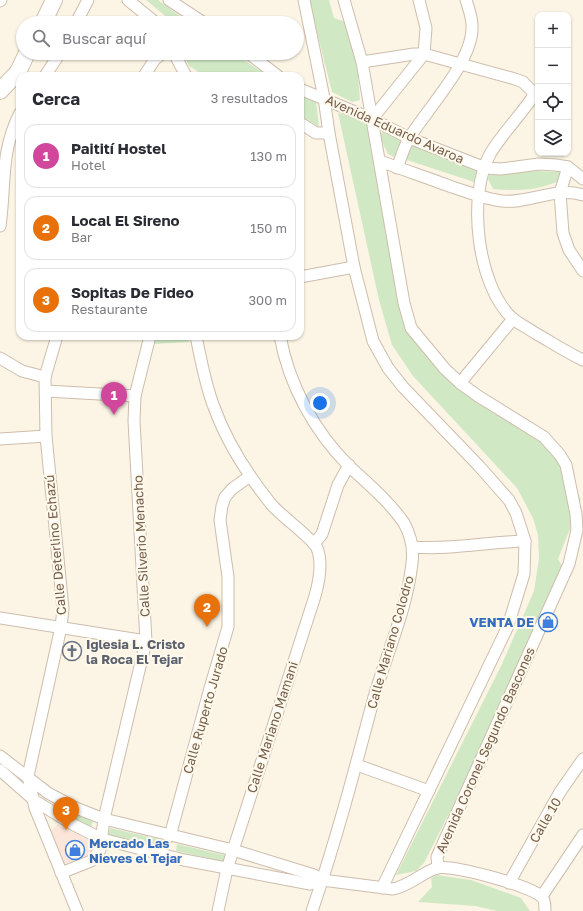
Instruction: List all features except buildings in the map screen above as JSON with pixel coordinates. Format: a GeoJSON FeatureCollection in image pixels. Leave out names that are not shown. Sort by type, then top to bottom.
{"type":"FeatureCollection","features":[{"type":"Feature","properties":{"kind":"main road"},"geometry":{"type":"LineString","coordinates":[[46,16],[54,0]]}},
{"type":"Feature","properties":{"kind":"main road"},"geometry":{"type":"LineString","coordinates":[[18,72],[24,60]]}},
{"type":"Feature","properties":{"kind":"main road"},"geometry":{"type":"LineString","coordinates":[[0,91],[16,74]]}},
{"type":"Feature","properties":{"kind":"street"},"geometry":{"type":"LineString","coordinates":[[80,16],[88,0]]}},
{"type":"Feature","properties":{"kind":"street"},"geometry":{"type":"LineString","coordinates":[[128,0],[147,16]]}},
{"type":"Feature","properties":{"kind":"street"},"geometry":{"type":"LineString","coordinates":[[169,0],[193,16]]}},
{"type":"Feature","properties":{"kind":"street"},"geometry":{"type":"LineString","coordinates":[[304,0],[324,98],[354,267],[368,325],[381,358],[403,387],[496,484],[516,513],[525,541],[524,574],[508,626],[382,888]]}},
{"type":"Feature","properties":{"kind":"street","name":"Avenida Coronel Segundo Bascones"},"geometry":{"type":"LineString","coordinates":[[344,0],[362,62],[406,316],[419,339],[460,383],[530,427],[552,445],[566,465],[573,492],[577,530],[569,564],[437,857],[438,868]]}},
{"type":"Feature","properties":{"kind":"street"},"geometry":{"type":"LineString","coordinates":[[372,119],[424,54],[426,28],[419,0]]}},
{"type":"Feature","properties":{"kind":"street"},"geometry":{"type":"LineString","coordinates":[[397,168],[409,138],[460,65],[467,50],[472,30],[472,17],[466,0]]}},
{"type":"Feature","properties":{"kind":"street"},"geometry":{"type":"LineString","coordinates":[[362,62],[414,54],[424,54],[523,82],[534,93],[528,105],[490,155],[478,196],[478,228],[485,266],[496,295],[513,319],[583,360]]}},
{"type":"Feature","properties":{"kind":"street"},"geometry":{"type":"LineString","coordinates":[[48,72],[55,60]]}},
{"type":"Feature","properties":{"kind":"street"},"geometry":{"type":"LineString","coordinates":[[147,72],[154,60]]}},
{"type":"Feature","properties":{"kind":"street"},"geometry":{"type":"LineString","coordinates":[[178,60],[184,72]]}},
{"type":"Feature","properties":{"kind":"street"},"geometry":{"type":"LineString","coordinates":[[257,60],[273,72]]}},
{"type":"Feature","properties":{"kind":"street","name":"Avenida Eduardo Avaroa"},"geometry":{"type":"LineString","coordinates":[[304,90],[372,119],[409,138],[486,168],[501,169],[539,164],[568,167]]}},
{"type":"Feature","properties":{"kind":"street"},"geometry":{"type":"LineString","coordinates":[[0,226],[2,156],[6,137],[16,120]]}},
{"type":"Feature","properties":{"kind":"street"},"geometry":{"type":"LineString","coordinates":[[304,126],[316,133],[329,133]]}},
{"type":"Feature","properties":{"kind":"street"},"geometry":{"type":"LineString","coordinates":[[380,161],[478,196],[502,201],[521,201],[560,192],[575,192],[583,195]]}},
{"type":"Feature","properties":{"kind":"street"},"geometry":{"type":"LineString","coordinates":[[583,179],[568,167],[560,192],[563,233],[569,250],[583,271]]}},
{"type":"Feature","properties":{"kind":"street"},"geometry":{"type":"LineString","coordinates":[[304,276],[354,267]]}},
{"type":"Feature","properties":{"kind":"street"},"geometry":{"type":"LineString","coordinates":[[460,383],[513,319]]}},
{"type":"Feature","properties":{"kind":"street","name":"Calle Deterlino Echazú"},"geometry":{"type":"LineString","coordinates":[[55,340],[45,377],[46,436],[63,609],[61,627],[28,776],[35,801],[35,808],[78,911]]}},
{"type":"Feature","properties":{"kind":"street","name":"Calle Silverio Menacho"},"geometry":{"type":"LineString","coordinates":[[61,873],[91,861],[100,850],[104,819],[146,641],[134,421],[135,396],[149,340]]}},
{"type":"Feature","properties":{"kind":"street"},"geometry":{"type":"LineString","coordinates":[[197,340],[213,406],[223,430],[250,476],[282,516],[314,544],[322,534],[338,485],[349,465]]}},
{"type":"Feature","properties":{"kind":"street","name":"Calle Mariano Colodro"},"geometry":{"type":"LineString","coordinates":[[281,340],[301,399],[313,422],[349,465],[394,510],[410,535],[413,547],[412,563],[404,601],[375,696],[357,765],[312,911]]}},
{"type":"Feature","properties":{"kind":"street"},"geometry":{"type":"LineString","coordinates":[[0,358],[22,371],[45,377]]}},
{"type":"Feature","properties":{"kind":"street"},"geometry":{"type":"LineString","coordinates":[[46,391],[135,396]]}},
{"type":"Feature","properties":{"kind":"street"},"geometry":{"type":"LineString","coordinates":[[0,438],[46,436]]}},
{"type":"Feature","properties":{"kind":"street","name":"Calle Ruperto Jurado"},"geometry":{"type":"LineString","coordinates":[[171,857],[173,837],[210,688],[228,627],[228,577],[220,520],[222,506],[225,497],[232,489],[250,476]]}},
{"type":"Feature","properties":{"kind":"street"},"geometry":{"type":"LineString","coordinates":[[413,547],[459,548],[503,541],[525,541]]}},
{"type":"Feature","properties":{"kind":"street","name":"Calle Mariano Mamani"},"geometry":{"type":"LineString","coordinates":[[218,911],[227,869],[319,582],[319,559],[314,544]]}},
{"type":"Feature","properties":{"kind":"street"},"geometry":{"type":"LineString","coordinates":[[0,618],[146,641]]}},
{"type":"Feature","properties":{"kind":"street"},"geometry":{"type":"LineString","coordinates":[[0,756],[28,776],[48,793],[76,808],[104,819],[173,837],[233,850],[314,875],[322,880],[382,888],[403,887],[438,868],[456,869],[509,883],[542,896],[545,911]]}},
{"type":"Feature","properties":{"kind":"street","name":"Calle 10"},"geometry":{"type":"LineString","coordinates":[[509,883],[560,792],[583,759]]}},
{"type":"Feature","properties":{"kind":"street"},"geometry":{"type":"LineString","coordinates":[[357,765],[429,791]]}},
{"type":"Feature","properties":{"kind":"street"},"geometry":{"type":"LineString","coordinates":[[0,770],[35,801],[74,825],[102,839],[171,857],[227,869],[310,884],[322,880]]}},
{"type":"Feature","properties":{"kind":"street"},"geometry":{"type":"LineString","coordinates":[[542,896],[583,835]]}},
{"type":"Feature","properties":{"kind":"shaded area","name":"Mercado Las Nieves el Tejar"},"geometry":{"type":"Polygon","coordinates":[[[58,824],[96,844],[88,855],[63,865],[51,830],[58,824]]]}},
{"type":"Feature","properties":{"kind":"green space"},"geometry":{"type":"Polygon","coordinates":[[[146,0],[158,0],[180,16],[165,16],[146,0]]]}},
{"type":"Feature","properties":{"kind":"green space"},"geometry":{"type":"Polygon","coordinates":[[[309,0],[329,0],[334,18],[346,22],[358,74],[360,100],[352,102],[332,92],[309,0]]]}},
{"type":"Feature","properties":{"kind":"green space"},"geometry":{"type":"Polygon","coordinates":[[[186,60],[244,60],[262,72],[199,72],[189,66],[186,60]]]}},
{"type":"Feature","properties":{"kind":"green space"},"geometry":{"type":"Polygon","coordinates":[[[304,96],[316,101],[319,127],[304,118],[304,96]]]}},
{"type":"Feature","properties":{"kind":"green space"},"geometry":{"type":"Polygon","coordinates":[[[338,113],[366,120],[406,293],[417,332],[473,392],[562,456],[581,500],[570,510],[570,529],[558,559],[565,571],[492,729],[424,863],[416,871],[396,875],[502,664],[534,591],[539,558],[538,535],[533,518],[517,488],[413,376],[392,345],[379,300],[338,113]]]}},
{"type":"Feature","properties":{"kind":"green space"},"geometry":{"type":"Polygon","coordinates":[[[382,131],[402,138],[394,157],[388,154],[380,138],[382,131]]]}},
{"type":"Feature","properties":{"kind":"green space"},"geometry":{"type":"Polygon","coordinates":[[[412,145],[419,146],[478,172],[477,183],[407,160],[406,156],[412,145]]]}},
{"type":"Feature","properties":{"kind":"green space"},"geometry":{"type":"Polygon","coordinates":[[[537,171],[560,172],[560,180],[552,184],[536,188],[510,190],[493,189],[488,179],[489,175],[494,174],[537,171]]]}},
{"type":"Feature","properties":{"kind":"green space"},"geometry":{"type":"Polygon","coordinates":[[[155,340],[189,340],[189,342],[154,344],[155,340]]]}},
{"type":"Feature","properties":{"kind":"green space"},"geometry":{"type":"Polygon","coordinates":[[[49,803],[93,821],[91,828],[49,803]]]}},
{"type":"Feature","properties":{"kind":"green space"},"geometry":{"type":"Polygon","coordinates":[[[110,828],[171,842],[169,848],[108,835],[110,828]]]}},
{"type":"Feature","properties":{"kind":"green space"},"geometry":{"type":"Polygon","coordinates":[[[177,844],[228,856],[226,862],[176,851],[177,844]]]}},
{"type":"Feature","properties":{"kind":"green space"},"geometry":{"type":"Polygon","coordinates":[[[437,875],[471,880],[521,898],[530,911],[497,911],[475,906],[418,902],[432,887],[431,878],[437,875]]]}},
{"type":"Feature","properties":{"kind":"place","name":"Paitití Hostel"},"geometry":{"type":"Point","coordinates":[114,415]}},
{"type":"Feature","properties":{"kind":"place","name":"VENTA DE"},"geometry":{"type":"Point","coordinates":[548,622]}},
{"type":"Feature","properties":{"kind":"place","name":"Local El Sireno"},"geometry":{"type":"Point","coordinates":[207,627]}},
{"type":"Feature","properties":{"kind":"place","name":"Iglesia L. Cristo la Roca El Tejar"},"geometry":{"type":"Point","coordinates":[72,651]}},
{"type":"Feature","properties":{"kind":"place","name":"Sopitas De Fideo"},"geometry":{"type":"Point","coordinates":[66,830]}},
{"type":"Feature","properties":{"kind":"place","name":"Mercado Las Nieves el Tejar"},"geometry":{"type":"Point","coordinates":[75,850]}}]}
